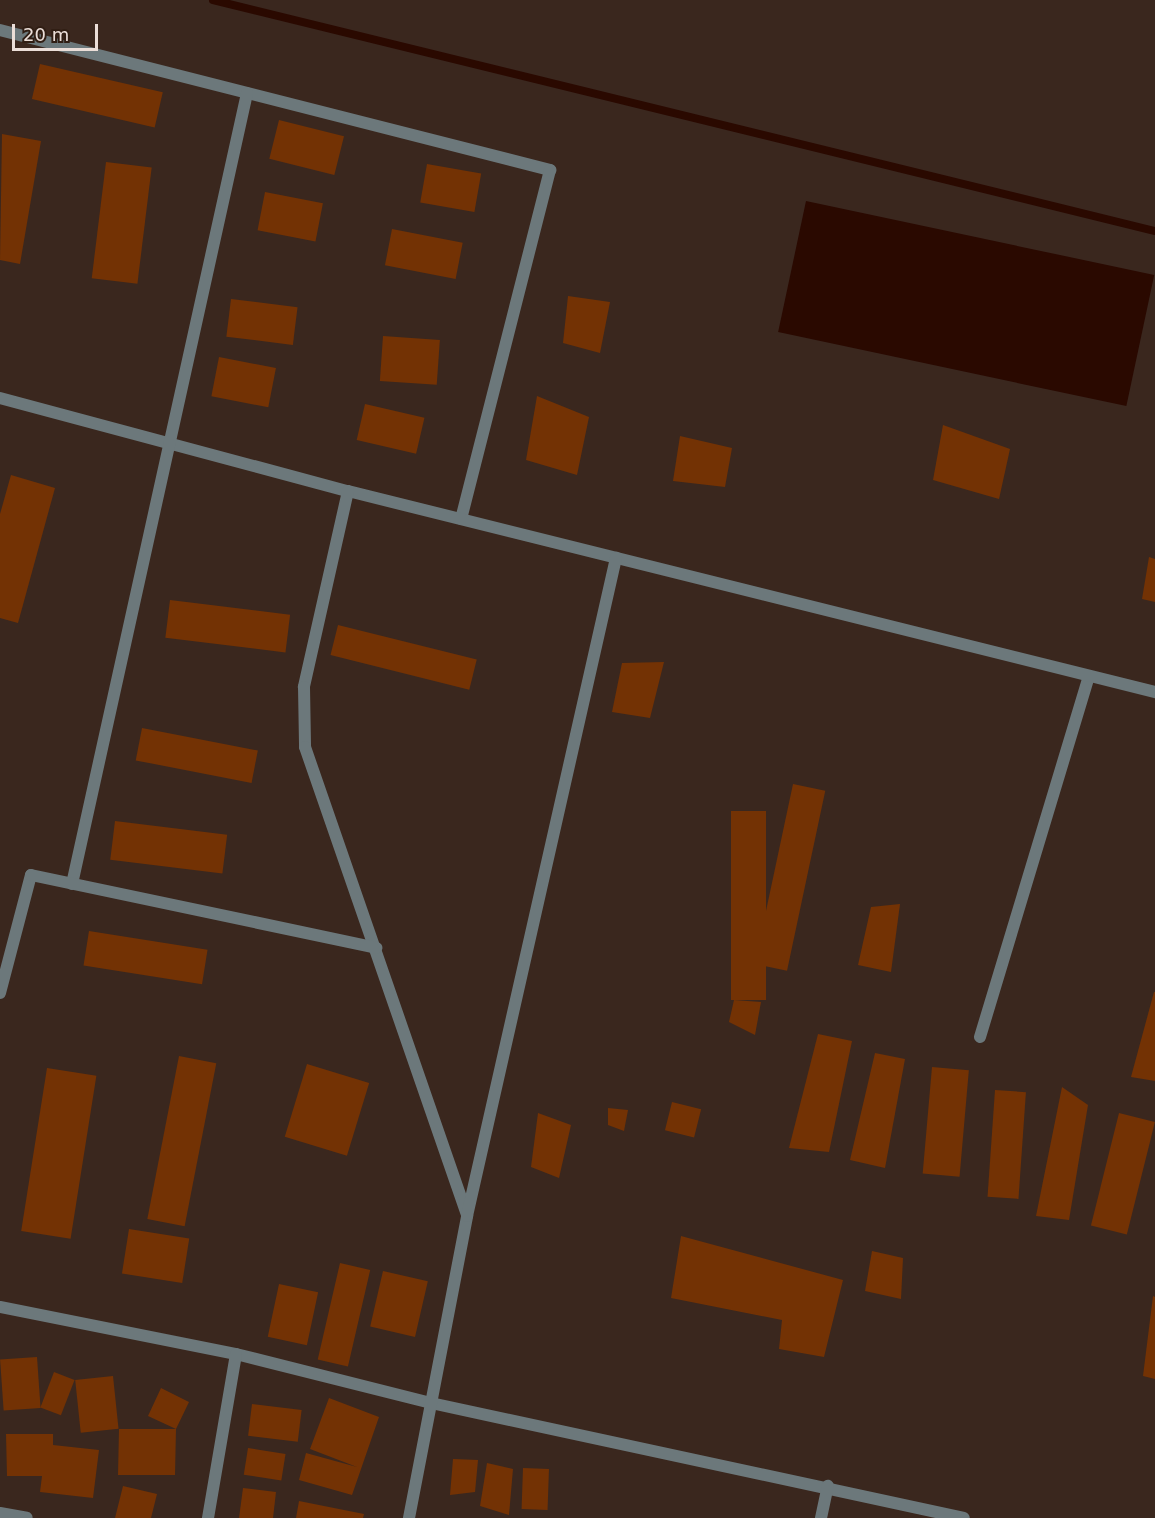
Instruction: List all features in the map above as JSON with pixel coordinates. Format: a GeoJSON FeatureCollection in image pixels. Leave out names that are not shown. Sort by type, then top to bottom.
{"type":"FeatureCollection","features":[{"type":"Feature","properties":{"kind":"street"},"geometry":{"type":"LineString","coordinates":[[0,30],[550,170],[461,519]]}},
{"type":"Feature","properties":{"kind":"street"},"geometry":{"type":"LineString","coordinates":[[72,884],[247,93]]}},
{"type":"Feature","properties":{"kind":"street"},"geometry":{"type":"LineString","coordinates":[[0,398],[348,491],[1155,692]]}},
{"type":"Feature","properties":{"kind":"street"},"geometry":{"type":"LineString","coordinates":[[348,491],[304,687],[305,747],[467,1216]]}},
{"type":"Feature","properties":{"kind":"street"},"geometry":{"type":"LineString","coordinates":[[409,1518],[467,1216],[616,558]]}},
{"type":"Feature","properties":{"kind":"street"},"geometry":{"type":"LineString","coordinates":[[980,1037],[1089,676]]}},
{"type":"Feature","properties":{"kind":"street"},"geometry":{"type":"LineString","coordinates":[[0,993],[31,875],[376,948]]}},
{"type":"Feature","properties":{"kind":"street"},"geometry":{"type":"LineString","coordinates":[[0,1307],[236,1354],[432,1403],[828,1486],[964,1518]]}},
{"type":"Feature","properties":{"kind":"street"},"geometry":{"type":"LineString","coordinates":[[208,1518],[236,1354]]}},
{"type":"Feature","properties":{"kind":"street"},"geometry":{"type":"LineString","coordinates":[[821,1518],[828,1486]]}},
{"type":"Feature","properties":{"kind":"street"},"geometry":{"type":"LineString","coordinates":[[0,1513],[27,1518]]}},
{"type":"Feature","properties":{"kind":"shaded area"},"geometry":{"type":"Polygon","coordinates":[[[806,201],[1154,275],[1126,406],[778,332],[806,201]]]}},
{"type":"Feature","properties":{"kind":"building"},"geometry":{"type":"Polygon","coordinates":[[[40,64],[163,92],[155,127],[32,99],[40,64]]]}},
{"type":"Feature","properties":{"kind":"building"},"geometry":{"type":"Polygon","coordinates":[[[279,120],[344,136],[334,175],[269,159],[279,120]]]}},
{"type":"Feature","properties":{"kind":"building"},"geometry":{"type":"Polygon","coordinates":[[[2,134],[41,141],[20,264],[0,260],[2,134]]]}},
{"type":"Feature","properties":{"kind":"building"},"geometry":{"type":"Polygon","coordinates":[[[106,162],[152,168],[137,284],[92,278],[106,162]]]}},
{"type":"Feature","properties":{"kind":"building"},"geometry":{"type":"Polygon","coordinates":[[[427,164],[481,174],[474,212],[420,202],[427,164]]]}},
{"type":"Feature","properties":{"kind":"building"},"geometry":{"type":"Polygon","coordinates":[[[265,192],[323,203],[315,242],[258,230],[265,192]]]}},
{"type":"Feature","properties":{"kind":"building"},"geometry":{"type":"Polygon","coordinates":[[[392,229],[463,243],[456,279],[385,265],[392,229]]]}},
{"type":"Feature","properties":{"kind":"building"},"geometry":{"type":"Polygon","coordinates":[[[568,296],[610,302],[600,353],[563,343],[568,296]]]}},
{"type":"Feature","properties":{"kind":"building"},"geometry":{"type":"Polygon","coordinates":[[[231,299],[298,307],[293,345],[226,337],[231,299]]]}},
{"type":"Feature","properties":{"kind":"building"},"geometry":{"type":"Polygon","coordinates":[[[383,336],[440,340],[437,385],[380,381],[383,336]]]}},
{"type":"Feature","properties":{"kind":"building"},"geometry":{"type":"Polygon","coordinates":[[[219,357],[276,368],[268,407],[211,396],[219,357]]]}},
{"type":"Feature","properties":{"kind":"building"},"geometry":{"type":"Polygon","coordinates":[[[537,396],[589,417],[577,475],[526,460],[537,396]]]}},
{"type":"Feature","properties":{"kind":"building"},"geometry":{"type":"Polygon","coordinates":[[[365,404],[424,418],[416,454],[357,440],[365,404]]]}},
{"type":"Feature","properties":{"kind":"building"},"geometry":{"type":"Polygon","coordinates":[[[943,425],[1010,449],[999,499],[933,480],[943,425]]]}},
{"type":"Feature","properties":{"kind":"building"},"geometry":{"type":"Polygon","coordinates":[[[680,436],[732,448],[725,487],[673,481],[680,436]]]}},
{"type":"Feature","properties":{"kind":"building"},"geometry":{"type":"Polygon","coordinates":[[[11,475],[55,488],[18,623],[0,618],[0,514],[11,475]]]}},
{"type":"Feature","properties":{"kind":"building"},"geometry":{"type":"Polygon","coordinates":[[[1149,557],[1155,559],[1155,602],[1142,599],[1149,557]]]}},
{"type":"Feature","properties":{"kind":"building"},"geometry":{"type":"Polygon","coordinates":[[[170,600],[290,615],[285,652],[165,638],[170,600]]]}},
{"type":"Feature","properties":{"kind":"building"},"geometry":{"type":"Polygon","coordinates":[[[338,625],[477,660],[469,690],[331,655],[338,625]]]}},
{"type":"Feature","properties":{"kind":"building"},"geometry":{"type":"Polygon","coordinates":[[[664,662],[650,718],[612,712],[622,663],[664,662]]]}},
{"type":"Feature","properties":{"kind":"building"},"geometry":{"type":"Polygon","coordinates":[[[142,728],[258,751],[252,783],[136,760],[142,728]]]}},
{"type":"Feature","properties":{"kind":"building"},"geometry":{"type":"Polygon","coordinates":[[[793,784],[825,791],[787,971],[755,964],[793,784]]]}},
{"type":"Feature","properties":{"kind":"building"},"geometry":{"type":"Polygon","coordinates":[[[731,811],[766,811],[766,1000],[731,1000],[731,811]]]}},
{"type":"Feature","properties":{"kind":"building"},"geometry":{"type":"Polygon","coordinates":[[[115,821],[227,835],[222,873],[110,860],[115,821]]]}},
{"type":"Feature","properties":{"kind":"building"},"geometry":{"type":"Polygon","coordinates":[[[900,904],[891,972],[858,965],[871,907],[900,904]]]}},
{"type":"Feature","properties":{"kind":"building"},"geometry":{"type":"Polygon","coordinates":[[[89,931],[208,950],[202,984],[84,966],[89,931]]]}},
{"type":"Feature","properties":{"kind":"building"},"geometry":{"type":"Polygon","coordinates":[[[1155,992],[1155,1081],[1131,1077],[1155,992]]]}},
{"type":"Feature","properties":{"kind":"building"},"geometry":{"type":"Polygon","coordinates":[[[734,1000],[761,1002],[755,1035],[729,1022],[734,1000]]]}},
{"type":"Feature","properties":{"kind":"building"},"geometry":{"type":"Polygon","coordinates":[[[818,1034],[852,1041],[829,1152],[789,1148],[818,1034]]]}},
{"type":"Feature","properties":{"kind":"building"},"geometry":{"type":"Polygon","coordinates":[[[875,1053],[905,1059],[885,1168],[850,1160],[875,1053]]]}},
{"type":"Feature","properties":{"kind":"building"},"geometry":{"type":"Polygon","coordinates":[[[179,1056],[216,1063],[185,1226],[147,1219],[179,1056]]]}},
{"type":"Feature","properties":{"kind":"building"},"geometry":{"type":"Polygon","coordinates":[[[307,1064],[369,1083],[347,1156],[285,1137],[307,1064]]]}},
{"type":"Feature","properties":{"kind":"building"},"geometry":{"type":"Polygon","coordinates":[[[932,1067],[969,1070],[960,1177],[923,1174],[932,1067]]]}},
{"type":"Feature","properties":{"kind":"building"},"geometry":{"type":"Polygon","coordinates":[[[47,1068],[96,1076],[71,1239],[21,1231],[47,1068]]]}},
{"type":"Feature","properties":{"kind":"building"},"geometry":{"type":"Polygon","coordinates":[[[1062,1087],[1088,1105],[1069,1220],[1036,1216],[1062,1087]]]}},
{"type":"Feature","properties":{"kind":"building"},"geometry":{"type":"Polygon","coordinates":[[[995,1090],[1026,1092],[1018,1199],[988,1197],[995,1090]]]}},
{"type":"Feature","properties":{"kind":"building"},"geometry":{"type":"Polygon","coordinates":[[[672,1102],[701,1109],[694,1137],[665,1130],[672,1102]]]}},
{"type":"Feature","properties":{"kind":"building"},"geometry":{"type":"Polygon","coordinates":[[[608,1108],[628,1110],[624,1131],[608,1125],[608,1108]]]}},
{"type":"Feature","properties":{"kind":"building"},"geometry":{"type":"Polygon","coordinates":[[[538,1113],[571,1125],[559,1178],[531,1167],[538,1113]]]}},
{"type":"Feature","properties":{"kind":"building"},"geometry":{"type":"Polygon","coordinates":[[[1119,1113],[1155,1122],[1127,1235],[1091,1226],[1119,1113]]]}},
{"type":"Feature","properties":{"kind":"building"},"geometry":{"type":"Polygon","coordinates":[[[129,1229],[189,1239],[182,1283],[122,1273],[129,1229]]]}},
{"type":"Feature","properties":{"kind":"building"},"geometry":{"type":"Polygon","coordinates":[[[681,1236],[843,1280],[824,1357],[779,1349],[782,1320],[671,1298],[681,1236]]]}},
{"type":"Feature","properties":{"kind":"building"},"geometry":{"type":"Polygon","coordinates":[[[872,1251],[903,1258],[901,1299],[865,1291],[872,1251]]]}},
{"type":"Feature","properties":{"kind":"building"},"geometry":{"type":"Polygon","coordinates":[[[340,1263],[370,1270],[348,1366],[318,1359],[340,1263]]]}},
{"type":"Feature","properties":{"kind":"building"},"geometry":{"type":"Polygon","coordinates":[[[383,1271],[428,1281],[415,1337],[370,1327],[383,1271]]]}},
{"type":"Feature","properties":{"kind":"building"},"geometry":{"type":"Polygon","coordinates":[[[279,1284],[318,1292],[307,1345],[268,1337],[279,1284]]]}},
{"type":"Feature","properties":{"kind":"building"},"geometry":{"type":"Polygon","coordinates":[[[1153,1296],[1155,1297],[1155,1379],[1143,1376],[1153,1296]]]}},
{"type":"Feature","properties":{"kind":"building"},"geometry":{"type":"Polygon","coordinates":[[[37,1357],[41,1408],[4,1410],[0,1360],[37,1357]]]}},
{"type":"Feature","properties":{"kind":"building"},"geometry":{"type":"Polygon","coordinates":[[[54,1372],[75,1380],[61,1415],[40,1407],[54,1372]]]}},
{"type":"Feature","properties":{"kind":"building"},"geometry":{"type":"Polygon","coordinates":[[[113,1376],[119,1429],[81,1433],[75,1380],[113,1376]]]}},
{"type":"Feature","properties":{"kind":"building"},"geometry":{"type":"Polygon","coordinates":[[[161,1388],[189,1402],[176,1429],[148,1416],[161,1388]]]}},
{"type":"Feature","properties":{"kind":"building"},"geometry":{"type":"Polygon","coordinates":[[[329,1398],[379,1417],[352,1495],[299,1480],[306,1453],[357,1467],[310,1449],[329,1398]]]}},
{"type":"Feature","properties":{"kind":"building"},"geometry":{"type":"Polygon","coordinates":[[[252,1404],[302,1410],[298,1442],[248,1436],[252,1404]]]}},
{"type":"Feature","properties":{"kind":"building"},"geometry":{"type":"Polygon","coordinates":[[[119,1429],[176,1429],[175,1475],[118,1475],[119,1429]]]}},
{"type":"Feature","properties":{"kind":"building"},"geometry":{"type":"Polygon","coordinates":[[[6,1434],[53,1434],[53,1445],[99,1450],[93,1498],[40,1492],[42,1476],[7,1476],[6,1434]]]}},
{"type":"Feature","properties":{"kind":"building"},"geometry":{"type":"Polygon","coordinates":[[[248,1448],[286,1454],[281,1481],[244,1475],[248,1448]]]}},
{"type":"Feature","properties":{"kind":"building"},"geometry":{"type":"Polygon","coordinates":[[[453,1459],[478,1460],[475,1492],[450,1495],[453,1459]]]}},
{"type":"Feature","properties":{"kind":"building"},"geometry":{"type":"Polygon","coordinates":[[[487,1463],[513,1469],[509,1515],[480,1506],[487,1463]]]}},
{"type":"Feature","properties":{"kind":"building"},"geometry":{"type":"Polygon","coordinates":[[[523,1468],[549,1469],[548,1510],[522,1509],[523,1468]]]}},
{"type":"Feature","properties":{"kind":"building"},"geometry":{"type":"Polygon","coordinates":[[[123,1486],[157,1494],[151,1518],[115,1518],[123,1486]]]}},
{"type":"Feature","properties":{"kind":"building"},"geometry":{"type":"Polygon","coordinates":[[[243,1488],[276,1492],[273,1518],[239,1518],[243,1488]]]}},
{"type":"Feature","properties":{"kind":"building"},"geometry":{"type":"Polygon","coordinates":[[[299,1501],[364,1514],[363,1518],[296,1518],[299,1501]]]}},
{"type":"Feature","properties":{"kind":"waterway"},"geometry":{"type":"LineString","coordinates":[[213,0],[1155,231]]}}]}
